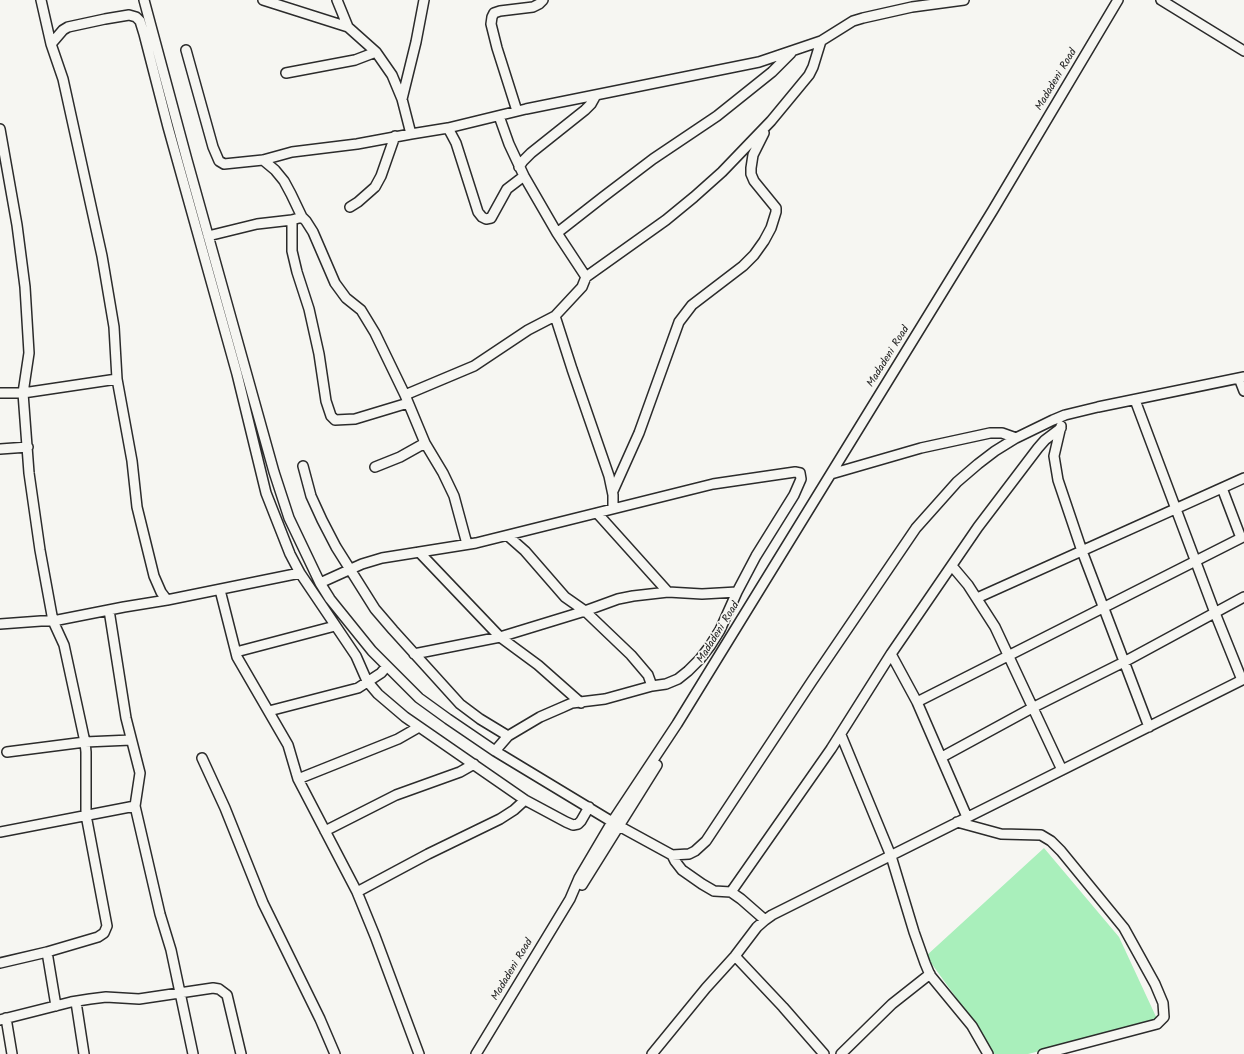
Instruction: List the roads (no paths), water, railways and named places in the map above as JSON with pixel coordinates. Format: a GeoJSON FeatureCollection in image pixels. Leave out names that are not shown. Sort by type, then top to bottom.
{"type":"FeatureCollection","features":[{"type":"Feature","properties":{"kind":"street"},"geometry":{"type":"LineString","coordinates":[[41,0],[51,44],[63,79],[102,256],[114,327],[117,379],[132,462],[137,507],[150,564],[161,592],[167,600]]}},
{"type":"Feature","properties":{"kind":"street"},"geometry":{"type":"LineString","coordinates":[[144,0],[208,236],[281,495],[289,518],[320,583],[330,599],[362,639],[419,698],[496,751],[615,824],[672,855],[689,854],[695,851],[706,841],[782,724],[916,528],[957,482],[1016,438],[1065,415],[1242,377],[1244,391]]}},
{"type":"Feature","properties":{"kind":"street"},"geometry":{"type":"LineString","coordinates":[[263,0],[348,27],[364,40],[376,52],[392,75],[402,99],[411,134]]}},
{"type":"Feature","properties":{"kind":"street"},"geometry":{"type":"LineString","coordinates":[[338,0],[348,27]]}},
{"type":"Feature","properties":{"kind":"street"},"geometry":{"type":"LineString","coordinates":[[402,99],[416,42],[424,0]]}},
{"type":"Feature","properties":{"kind":"street"},"geometry":{"type":"LineString","coordinates":[[517,111],[497,48],[491,24],[492,17],[494,13],[500,11],[533,7],[543,0]]}},
{"type":"Feature","properties":{"kind":"street"},"geometry":{"type":"LineString","coordinates":[[186,50],[213,147],[219,161],[224,164],[263,160],[292,152],[357,144],[395,136],[448,128],[517,111],[759,62],[821,41],[853,21],[912,7],[964,0]]}},
{"type":"Feature","properties":{"kind":"street","name":"Madadeni Road"},"geometry":{"type":"LineString","coordinates":[[476,1054],[570,899],[579,878],[615,824],[831,474],[993,210],[1118,0]]}},
{"type":"Feature","properties":{"kind":"street"},"geometry":{"type":"LineString","coordinates":[[1161,0],[1244,51]]}},
{"type":"Feature","properties":{"kind":"street"},"geometry":{"type":"LineString","coordinates":[[51,44],[63,30],[80,24],[106,18],[129,15],[136,17],[140,21],[237,374],[266,493],[290,554],[300,574],[356,656],[367,682],[391,706],[419,727],[526,800],[548,813],[573,825],[580,823],[589,807]]}},
{"type":"Feature","properties":{"kind":"street"},"geometry":{"type":"LineString","coordinates":[[292,220],[292,251],[319,354],[326,401],[331,416],[335,420],[356,420],[406,399],[474,366],[528,330],[555,316],[582,287],[586,277],[666,220],[722,172],[771,121],[808,75],[813,67],[821,41]]}},
{"type":"Feature","properties":{"kind":"street"},"geometry":{"type":"LineString","coordinates":[[286,73],[355,60],[376,52]]}},
{"type":"Feature","properties":{"kind":"street"},"geometry":{"type":"LineString","coordinates":[[557,233],[653,159],[717,116],[772,72],[792,52]]}},
{"type":"Feature","properties":{"kind":"street"},"geometry":{"type":"LineString","coordinates":[[448,128],[456,143],[478,212],[486,219],[491,218],[507,189],[522,172],[523,161],[530,153],[585,110],[591,104],[596,95]]}},
{"type":"Feature","properties":{"kind":"street"},"geometry":{"type":"LineString","coordinates":[[500,116],[509,144],[522,172],[557,233],[586,277]]}},
{"type":"Feature","properties":{"kind":"street"},"geometry":{"type":"LineString","coordinates":[[613,491],[641,426],[679,322],[692,305],[754,256],[764,241],[770,228],[776,208],[754,181],[751,174],[751,168],[753,155],[771,121]]}},
{"type":"Feature","properties":{"kind":"street"},"geometry":{"type":"LineString","coordinates":[[0,129],[17,225],[25,287],[29,353],[23,393],[29,473],[40,550],[53,621],[64,645],[86,752],[86,815],[106,919],[106,930],[98,937],[47,952],[0,963]]}},
{"type":"Feature","properties":{"kind":"street"},"geometry":{"type":"LineString","coordinates":[[350,206],[358,202],[375,187],[381,176],[395,136]]}},
{"type":"Feature","properties":{"kind":"street"},"geometry":{"type":"LineString","coordinates":[[263,160],[275,170],[284,181],[302,217],[313,232],[335,283],[346,298],[361,310],[371,325],[425,443],[443,473],[454,496],[467,544]]}},
{"type":"Feature","properties":{"kind":"street"},"geometry":{"type":"LineString","coordinates":[[186,192],[196,190]]}},
{"type":"Feature","properties":{"kind":"street"},"geometry":{"type":"LineString","coordinates":[[208,236],[257,224],[292,220],[302,217]]}},
{"type":"Feature","properties":{"kind":"street"},"geometry":{"type":"LineString","coordinates":[[555,316],[574,377],[609,476],[613,491],[613,508]]}},
{"type":"Feature","properties":{"kind":"street"},"geometry":{"type":"LineString","coordinates":[[0,393],[23,393],[117,379]]}},
{"type":"Feature","properties":{"kind":"street"},"geometry":{"type":"LineString","coordinates":[[652,1054],[706,988],[765,920],[957,822],[1243,680],[1215,613],[1135,400]]}},
{"type":"Feature","properties":{"kind":"street"},"geometry":{"type":"LineString","coordinates":[[1065,415],[1055,449],[1055,463],[1058,480],[1102,608],[1149,727]]}},
{"type":"Feature","properties":{"kind":"street"},"geometry":{"type":"LineString","coordinates":[[731,892],[841,735],[890,654],[978,527],[1045,440],[1061,428]]}},
{"type":"Feature","properties":{"kind":"street"},"geometry":{"type":"LineString","coordinates":[[831,474],[920,448],[990,433],[1002,433],[1016,438]]}},
{"type":"Feature","properties":{"kind":"street"},"geometry":{"type":"LineString","coordinates":[[374,467],[400,457],[425,443]]}},
{"type":"Feature","properties":{"kind":"street"},"geometry":{"type":"LineString","coordinates":[[0,449],[28,447]]}},
{"type":"Feature","properties":{"kind":"street"},"geometry":{"type":"LineString","coordinates":[[303,466],[316,508],[336,547],[375,609],[460,704],[480,719],[508,736]]}},
{"type":"Feature","properties":{"kind":"street"},"geometry":{"type":"LineString","coordinates":[[320,583],[350,569],[382,558],[476,543],[508,536],[613,508],[713,484],[795,472],[800,473],[802,479],[794,495],[756,556],[737,592],[720,630],[700,660],[688,671],[678,679],[666,684],[581,703],[572,703],[540,717],[508,736],[496,751]]}},
{"type":"Feature","properties":{"kind":"street"},"geometry":{"type":"LineString","coordinates":[[977,598],[1244,478]]}},
{"type":"Feature","properties":{"kind":"street"},"geometry":{"type":"LineString","coordinates":[[917,702],[1102,608],[1196,562],[1243,541],[1222,488]]}},
{"type":"Feature","properties":{"kind":"street"},"geometry":{"type":"LineString","coordinates":[[597,513],[668,592]]}},
{"type":"Feature","properties":{"kind":"street"},"geometry":{"type":"LineString","coordinates":[[508,536],[525,552],[565,597],[586,611],[641,666],[648,675],[652,686]]}},
{"type":"Feature","properties":{"kind":"street"},"geometry":{"type":"LineString","coordinates":[[419,552],[500,637],[538,665],[581,703]]}},
{"type":"Feature","properties":{"kind":"street"},"geometry":{"type":"LineString","coordinates":[[952,566],[977,598],[995,627],[1062,770]]}},
{"type":"Feature","properties":{"kind":"street"},"geometry":{"type":"LineString","coordinates":[[0,624],[53,621],[300,574]]}},
{"type":"Feature","properties":{"kind":"street"},"geometry":{"type":"LineString","coordinates":[[220,590],[236,652],[246,673],[288,745],[298,779],[357,892],[419,1054]]}},
{"type":"Feature","properties":{"kind":"street"},"geometry":{"type":"LineString","coordinates":[[414,654],[500,637],[586,611],[618,599],[633,596],[668,592],[702,594],[737,592]]}},
{"type":"Feature","properties":{"kind":"street"},"geometry":{"type":"LineString","coordinates":[[942,757],[1032,708],[1124,662],[1244,597]]}},
{"type":"Feature","properties":{"kind":"street"},"geometry":{"type":"LineString","coordinates":[[109,610],[125,711],[140,773],[135,806],[156,901],[171,950],[193,1054]]}},
{"type":"Feature","properties":{"kind":"street"},"geometry":{"type":"LineString","coordinates":[[236,652],[335,626]]}},
{"type":"Feature","properties":{"kind":"street"},"geometry":{"type":"LineString","coordinates":[[890,654],[917,702],[967,817]]}},
{"type":"Feature","properties":{"kind":"street"},"geometry":{"type":"LineString","coordinates":[[269,711],[353,690],[364,685],[381,673],[387,666]]}},
{"type":"Feature","properties":{"kind":"street"},"geometry":{"type":"LineString","coordinates":[[298,779],[398,739],[419,727]]}},
{"type":"Feature","properties":{"kind":"street"},"geometry":{"type":"LineString","coordinates":[[841,735],[891,856],[914,932],[930,974],[972,1026],[988,1054]]}},
{"type":"Feature","properties":{"kind":"street"},"geometry":{"type":"LineString","coordinates":[[7,752],[84,742],[131,740]]}},
{"type":"Feature","properties":{"kind":"street"},"geometry":{"type":"LineString","coordinates":[[202,758],[225,808],[263,903],[320,1019],[335,1054]]}},
{"type":"Feature","properties":{"kind":"street"},"geometry":{"type":"LineString","coordinates":[[325,830],[396,795],[460,772],[474,764]]}},
{"type":"Feature","properties":{"kind":"street"},"geometry":{"type":"LineString","coordinates":[[357,892],[428,854],[500,819],[526,800]]}},
{"type":"Feature","properties":{"kind":"street"},"geometry":{"type":"LineString","coordinates":[[0,832],[135,806]]}},
{"type":"Feature","properties":{"kind":"street"},"geometry":{"type":"LineString","coordinates":[[957,822],[1001,834],[1041,835],[1051,841],[1061,851],[1124,928],[1155,984],[1163,1003],[1164,1017],[1157,1024],[1044,1054]]}},
{"type":"Feature","properties":{"kind":"street"},"geometry":{"type":"LineString","coordinates":[[672,855],[675,862],[682,870],[716,892],[731,892],[765,920]]}},
{"type":"Feature","properties":{"kind":"street"},"geometry":{"type":"LineString","coordinates":[[47,952],[56,1006]]}},
{"type":"Feature","properties":{"kind":"street"},"geometry":{"type":"LineString","coordinates":[[735,956],[783,1007],[824,1054]]}},
{"type":"Feature","properties":{"kind":"street"},"geometry":{"type":"LineString","coordinates":[[841,1054],[892,1004],[930,974]]}},
{"type":"Feature","properties":{"kind":"street"},"geometry":{"type":"LineString","coordinates":[[12,1054],[3,1019],[56,1006],[106,997],[139,999],[213,988],[219,989],[223,992],[229,1000],[241,1054]]}},
{"type":"Feature","properties":{"kind":"street"},"geometry":{"type":"LineString","coordinates":[[76,1002],[84,1054]]}}]}
